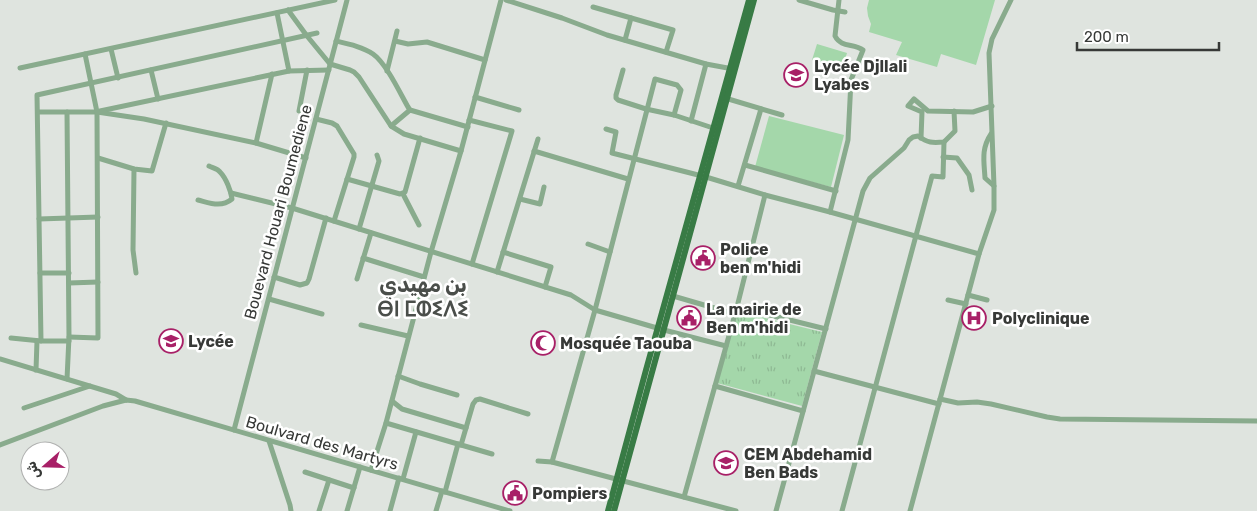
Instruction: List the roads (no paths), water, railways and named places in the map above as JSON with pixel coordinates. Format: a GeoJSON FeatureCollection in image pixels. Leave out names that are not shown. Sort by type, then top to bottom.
{"type":"FeatureCollection","features":[{"type":"Feature","properties":{"kind":"main road"},"geometry":{"type":"LineString","coordinates":[[733,69],[748,0]]}},
{"type":"Feature","properties":{"kind":"main road"},"geometry":{"type":"LineString","coordinates":[[608,511],[619,480],[716,129],[754,0]]}},
{"type":"Feature","properties":{"kind":"main road"},"geometry":{"type":"LineString","coordinates":[[661,329],[673,296],[703,176]]}},
{"type":"Feature","properties":{"kind":"main road"},"geometry":{"type":"LineString","coordinates":[[614,511],[619,480]]}},
{"type":"Feature","properties":{"kind":"street"},"geometry":{"type":"LineString","coordinates":[[20,68],[336,0]]}},
{"type":"Feature","properties":{"kind":"street","name":"Bouevard Houari Boumediene"},"geometry":{"type":"LineString","coordinates":[[234,430],[347,0]]}},
{"type":"Feature","properties":{"kind":"street"},"geometry":{"type":"LineString","coordinates":[[371,470],[386,423],[424,277],[470,120],[501,0]]}},
{"type":"Feature","properties":{"kind":"street"},"geometry":{"type":"LineString","coordinates":[[506,0],[607,35],[706,64],[733,69]]}},
{"type":"Feature","properties":{"kind":"street"},"geometry":{"type":"LineString","coordinates":[[799,0],[845,12]]}},
{"type":"Feature","properties":{"kind":"street"},"geometry":{"type":"LineString","coordinates":[[830,212],[848,140],[851,80],[862,50],[842,44],[836,40],[839,0]]}},
{"type":"Feature","properties":{"kind":"street"},"geometry":{"type":"LineString","coordinates":[[910,511],[979,254],[994,210],[989,52],[992,39],[1011,0]]}},
{"type":"Feature","properties":{"kind":"street"},"geometry":{"type":"LineString","coordinates":[[593,6],[673,30],[666,52]]}},
{"type":"Feature","properties":{"kind":"street"},"geometry":{"type":"LineString","coordinates":[[288,10],[330,64],[350,70],[359,77],[391,126],[404,134],[461,151]]}},
{"type":"Feature","properties":{"kind":"street"},"geometry":{"type":"LineString","coordinates":[[276,12],[289,71]]}},
{"type":"Feature","properties":{"kind":"street"},"geometry":{"type":"LineString","coordinates":[[625,40],[631,18]]}},
{"type":"Feature","properties":{"kind":"street"},"geometry":{"type":"LineString","coordinates":[[387,71],[397,32]]}},
{"type":"Feature","properties":{"kind":"street"},"geometry":{"type":"LineString","coordinates":[[36,370],[39,341],[40,273],[37,96],[317,33]]}},
{"type":"Feature","properties":{"kind":"street"},"geometry":{"type":"LineString","coordinates":[[336,41],[372,53],[387,71],[410,110],[468,126]]}},
{"type":"Feature","properties":{"kind":"street"},"geometry":{"type":"LineString","coordinates":[[395,41],[408,44],[427,42],[485,60]]}},
{"type":"Feature","properties":{"kind":"street"},"geometry":{"type":"LineString","coordinates":[[111,49],[118,78]]}},
{"type":"Feature","properties":{"kind":"street"},"geometry":{"type":"LineString","coordinates":[[11,338],[39,341],[98,338],[97,112],[85,54]]}},
{"type":"Feature","properties":{"kind":"street"},"geometry":{"type":"LineString","coordinates":[[691,121],[706,64]]}},
{"type":"Feature","properties":{"kind":"street"},"geometry":{"type":"LineString","coordinates":[[150,70],[158,99]]}},
{"type":"Feature","properties":{"kind":"street"},"geometry":{"type":"LineString","coordinates":[[299,111],[307,70]]}},
{"type":"Feature","properties":{"kind":"street"},"geometry":{"type":"LineString","coordinates":[[97,112],[272,74],[289,71],[329,70]]}},
{"type":"Feature","properties":{"kind":"street"},"geometry":{"type":"LineString","coordinates":[[623,70],[616,96],[618,100],[674,115],[716,129]]}},
{"type":"Feature","properties":{"kind":"street"},"geometry":{"type":"LineString","coordinates":[[256,143],[272,74]]}},
{"type":"Feature","properties":{"kind":"street"},"geometry":{"type":"LineString","coordinates":[[552,462],[595,310],[655,79],[678,84],[680,87],[681,90],[674,115]]}},
{"type":"Feature","properties":{"kind":"street"},"geometry":{"type":"LineString","coordinates":[[475,97],[519,110]]}},
{"type":"Feature","properties":{"kind":"street"},"geometry":{"type":"LineString","coordinates":[[725,98],[782,115]]}},
{"type":"Feature","properties":{"kind":"street"},"geometry":{"type":"LineString","coordinates":[[921,138],[922,112],[908,106],[914,99],[928,111],[973,112],[992,106]]}},
{"type":"Feature","properties":{"kind":"street"},"geometry":{"type":"LineString","coordinates":[[738,186],[762,109]]}},
{"type":"Feature","properties":{"kind":"street"},"geometry":{"type":"LineString","coordinates":[[391,126],[410,110]]}},
{"type":"Feature","properties":{"kind":"street"},"geometry":{"type":"LineString","coordinates":[[776,511],[863,191],[870,178],[904,148],[913,137],[918,136],[930,143],[944,142],[955,131],[954,111]]}},
{"type":"Feature","properties":{"kind":"street"},"geometry":{"type":"LineString","coordinates":[[38,112],[97,112],[144,119],[256,143],[306,158]]}},
{"type":"Feature","properties":{"kind":"street"},"geometry":{"type":"LineString","coordinates":[[67,112],[69,273],[67,379]]}},
{"type":"Feature","properties":{"kind":"street"},"geometry":{"type":"LineString","coordinates":[[316,119],[337,126],[353,150],[354,157],[334,221]]}},
{"type":"Feature","properties":{"kind":"street"},"geometry":{"type":"LineString","coordinates":[[470,120],[512,131],[472,264]]}},
{"type":"Feature","properties":{"kind":"street"},"geometry":{"type":"LineString","coordinates":[[98,158],[134,169],[152,171],[166,123]]}},
{"type":"Feature","properties":{"kind":"street"},"geometry":{"type":"LineString","coordinates":[[606,129],[616,132],[612,153],[703,176],[979,254]]}},
{"type":"Feature","properties":{"kind":"street"},"geometry":{"type":"LineString","coordinates":[[992,134],[986,140],[984,156],[985,178],[994,186]]}},
{"type":"Feature","properties":{"kind":"street"},"geometry":{"type":"LineString","coordinates":[[402,194],[405,192],[420,138]]}},
{"type":"Feature","properties":{"kind":"street"},"geometry":{"type":"LineString","coordinates":[[497,272],[538,139]]}},
{"type":"Feature","properties":{"kind":"street"},"geometry":{"type":"LineString","coordinates":[[842,511],[932,176],[943,177],[944,142]]}},
{"type":"Feature","properties":{"kind":"street"},"geometry":{"type":"LineString","coordinates":[[534,151],[628,179]]}},
{"type":"Feature","properties":{"kind":"street"},"geometry":{"type":"LineString","coordinates":[[359,229],[379,161],[376,155]]}},
{"type":"Feature","properties":{"kind":"street"},"geometry":{"type":"LineString","coordinates":[[943,157],[957,158],[969,175],[972,190]]}},
{"type":"Feature","properties":{"kind":"street"},"geometry":{"type":"LineString","coordinates":[[745,165],[836,191]]}},
{"type":"Feature","properties":{"kind":"street"},"geometry":{"type":"LineString","coordinates":[[198,200],[214,205],[222,204],[232,199],[231,193],[219,170],[210,166]]}},
{"type":"Feature","properties":{"kind":"street"},"geometry":{"type":"LineString","coordinates":[[134,169],[133,250],[136,273]]}},
{"type":"Feature","properties":{"kind":"street"},"geometry":{"type":"LineString","coordinates":[[347,179],[402,194]]}},
{"type":"Feature","properties":{"kind":"street"},"geometry":{"type":"LineString","coordinates":[[520,199],[540,204],[544,187]]}},
{"type":"Feature","properties":{"kind":"street"},"geometry":{"type":"LineString","coordinates":[[231,193],[326,218],[571,295],[595,310],[726,346]]}},
{"type":"Feature","properties":{"kind":"street"},"geometry":{"type":"LineString","coordinates":[[402,194],[419,225]]}},
{"type":"Feature","properties":{"kind":"street"},"geometry":{"type":"LineString","coordinates":[[684,497],[765,195]]}},
{"type":"Feature","properties":{"kind":"street"},"geometry":{"type":"LineString","coordinates":[[39,219],[98,217]]}},
{"type":"Feature","properties":{"kind":"street"},"geometry":{"type":"LineString","coordinates":[[274,277],[300,285],[307,283],[326,218]]}},
{"type":"Feature","properties":{"kind":"street"},"geometry":{"type":"LineString","coordinates":[[357,279],[370,233]]}},
{"type":"Feature","properties":{"kind":"street"},"geometry":{"type":"LineString","coordinates":[[588,244],[610,252]]}},
{"type":"Feature","properties":{"kind":"street"},"geometry":{"type":"LineString","coordinates":[[504,252],[551,267],[545,287]]}},
{"type":"Feature","properties":{"kind":"street"},"geometry":{"type":"LineString","coordinates":[[363,258],[424,277]]}},
{"type":"Feature","properties":{"kind":"street"},"geometry":{"type":"LineString","coordinates":[[40,273],[69,273]]}},
{"type":"Feature","properties":{"kind":"street"},"geometry":{"type":"LineString","coordinates":[[69,283],[98,282]]}},
{"type":"Feature","properties":{"kind":"street"},"geometry":{"type":"LineString","coordinates":[[968,295],[987,300]]}},
{"type":"Feature","properties":{"kind":"street"},"geometry":{"type":"LineString","coordinates":[[673,296],[734,314]]}},
{"type":"Feature","properties":{"kind":"street"},"geometry":{"type":"LineString","coordinates":[[269,298],[322,314]]}},
{"type":"Feature","properties":{"kind":"street"},"geometry":{"type":"LineString","coordinates":[[948,300],[966,304]]}},
{"type":"Feature","properties":{"kind":"street"},"geometry":{"type":"LineString","coordinates":[[736,307],[826,329]]}},
{"type":"Feature","properties":{"kind":"street"},"geometry":{"type":"LineString","coordinates":[[361,325],[408,336]]}},
{"type":"Feature","properties":{"kind":"street","name":"Boulvard des Martyrs"},"geometry":{"type":"LineString","coordinates":[[0,359],[116,394],[126,400],[135,401],[510,511]]}},
{"type":"Feature","properties":{"kind":"street"},"geometry":{"type":"LineString","coordinates":[[814,371],[940,402],[977,402],[1060,419],[1257,421]]}},
{"type":"Feature","properties":{"kind":"street"},"geometry":{"type":"LineString","coordinates":[[398,376],[457,395]]}},
{"type":"Feature","properties":{"kind":"street"},"geometry":{"type":"LineString","coordinates":[[24,408],[90,386]]}},
{"type":"Feature","properties":{"kind":"street"},"geometry":{"type":"LineString","coordinates":[[715,386],[804,410]]}},
{"type":"Feature","properties":{"kind":"street"},"geometry":{"type":"LineString","coordinates":[[436,511],[476,400],[480,399],[528,414]]}},
{"type":"Feature","properties":{"kind":"street"},"geometry":{"type":"LineString","coordinates":[[0,446],[103,406],[126,400]]}},
{"type":"Feature","properties":{"kind":"street"},"geometry":{"type":"LineString","coordinates":[[392,401],[402,409],[466,428]]}},
{"type":"Feature","properties":{"kind":"street"},"geometry":{"type":"LineString","coordinates":[[386,423],[492,454]]}},
{"type":"Feature","properties":{"kind":"street"},"geometry":{"type":"LineString","coordinates":[[390,511],[416,432]]}},
{"type":"Feature","properties":{"kind":"street"},"geometry":{"type":"LineString","coordinates":[[269,441],[291,511]]}},
{"type":"Feature","properties":{"kind":"street"},"geometry":{"type":"LineString","coordinates":[[538,461],[552,462],[736,511]]}},
{"type":"Feature","properties":{"kind":"street"},"geometry":{"type":"LineString","coordinates":[[347,511],[360,467]]}},
{"type":"Feature","properties":{"kind":"street"},"geometry":{"type":"LineString","coordinates":[[305,472],[354,488]]}},
{"type":"Feature","properties":{"kind":"street"},"geometry":{"type":"LineString","coordinates":[[319,511],[329,480]]}},
{"type":"Feature","properties":{"kind":"place","name":"Lycée Djllali Lyabes"},"geometry":{"type":"Point","coordinates":[796,75]}},
{"type":"Feature","properties":{"kind":"place","name":"Police ben m'hidi"},"geometry":{"type":"Point","coordinates":[703,258]}},
{"type":"Feature","properties":{"kind":"place","name":"La mairie de Ben m'hidi"},"geometry":{"type":"Point","coordinates":[689,318]}},
{"type":"Feature","properties":{"kind":"place","name":"Polyclinique"},"geometry":{"type":"Point","coordinates":[974,318]}},
{"type":"Feature","properties":{"kind":"place","name":"Lycée"},"geometry":{"type":"Point","coordinates":[171,341]}},
{"type":"Feature","properties":{"kind":"place","name":"Mosquée Taouba"},"geometry":{"type":"Point","coordinates":[543,343]}},
{"type":"Feature","properties":{"kind":"place","name":"CEM Abdehamid Ben Bads"},"geometry":{"type":"Point","coordinates":[726,463]}},
{"type":"Feature","properties":{"kind":"place","name":"Pompiers"},"geometry":{"type":"Point","coordinates":[515,493]}},
{"type":"Feature","properties":{"kind":"district","name":"بن مهيدي ⴱⵏ ⵎⵀⵉⴷⵉ"},"geometry":{"type":"Point","coordinates":[423,296]}}]}
